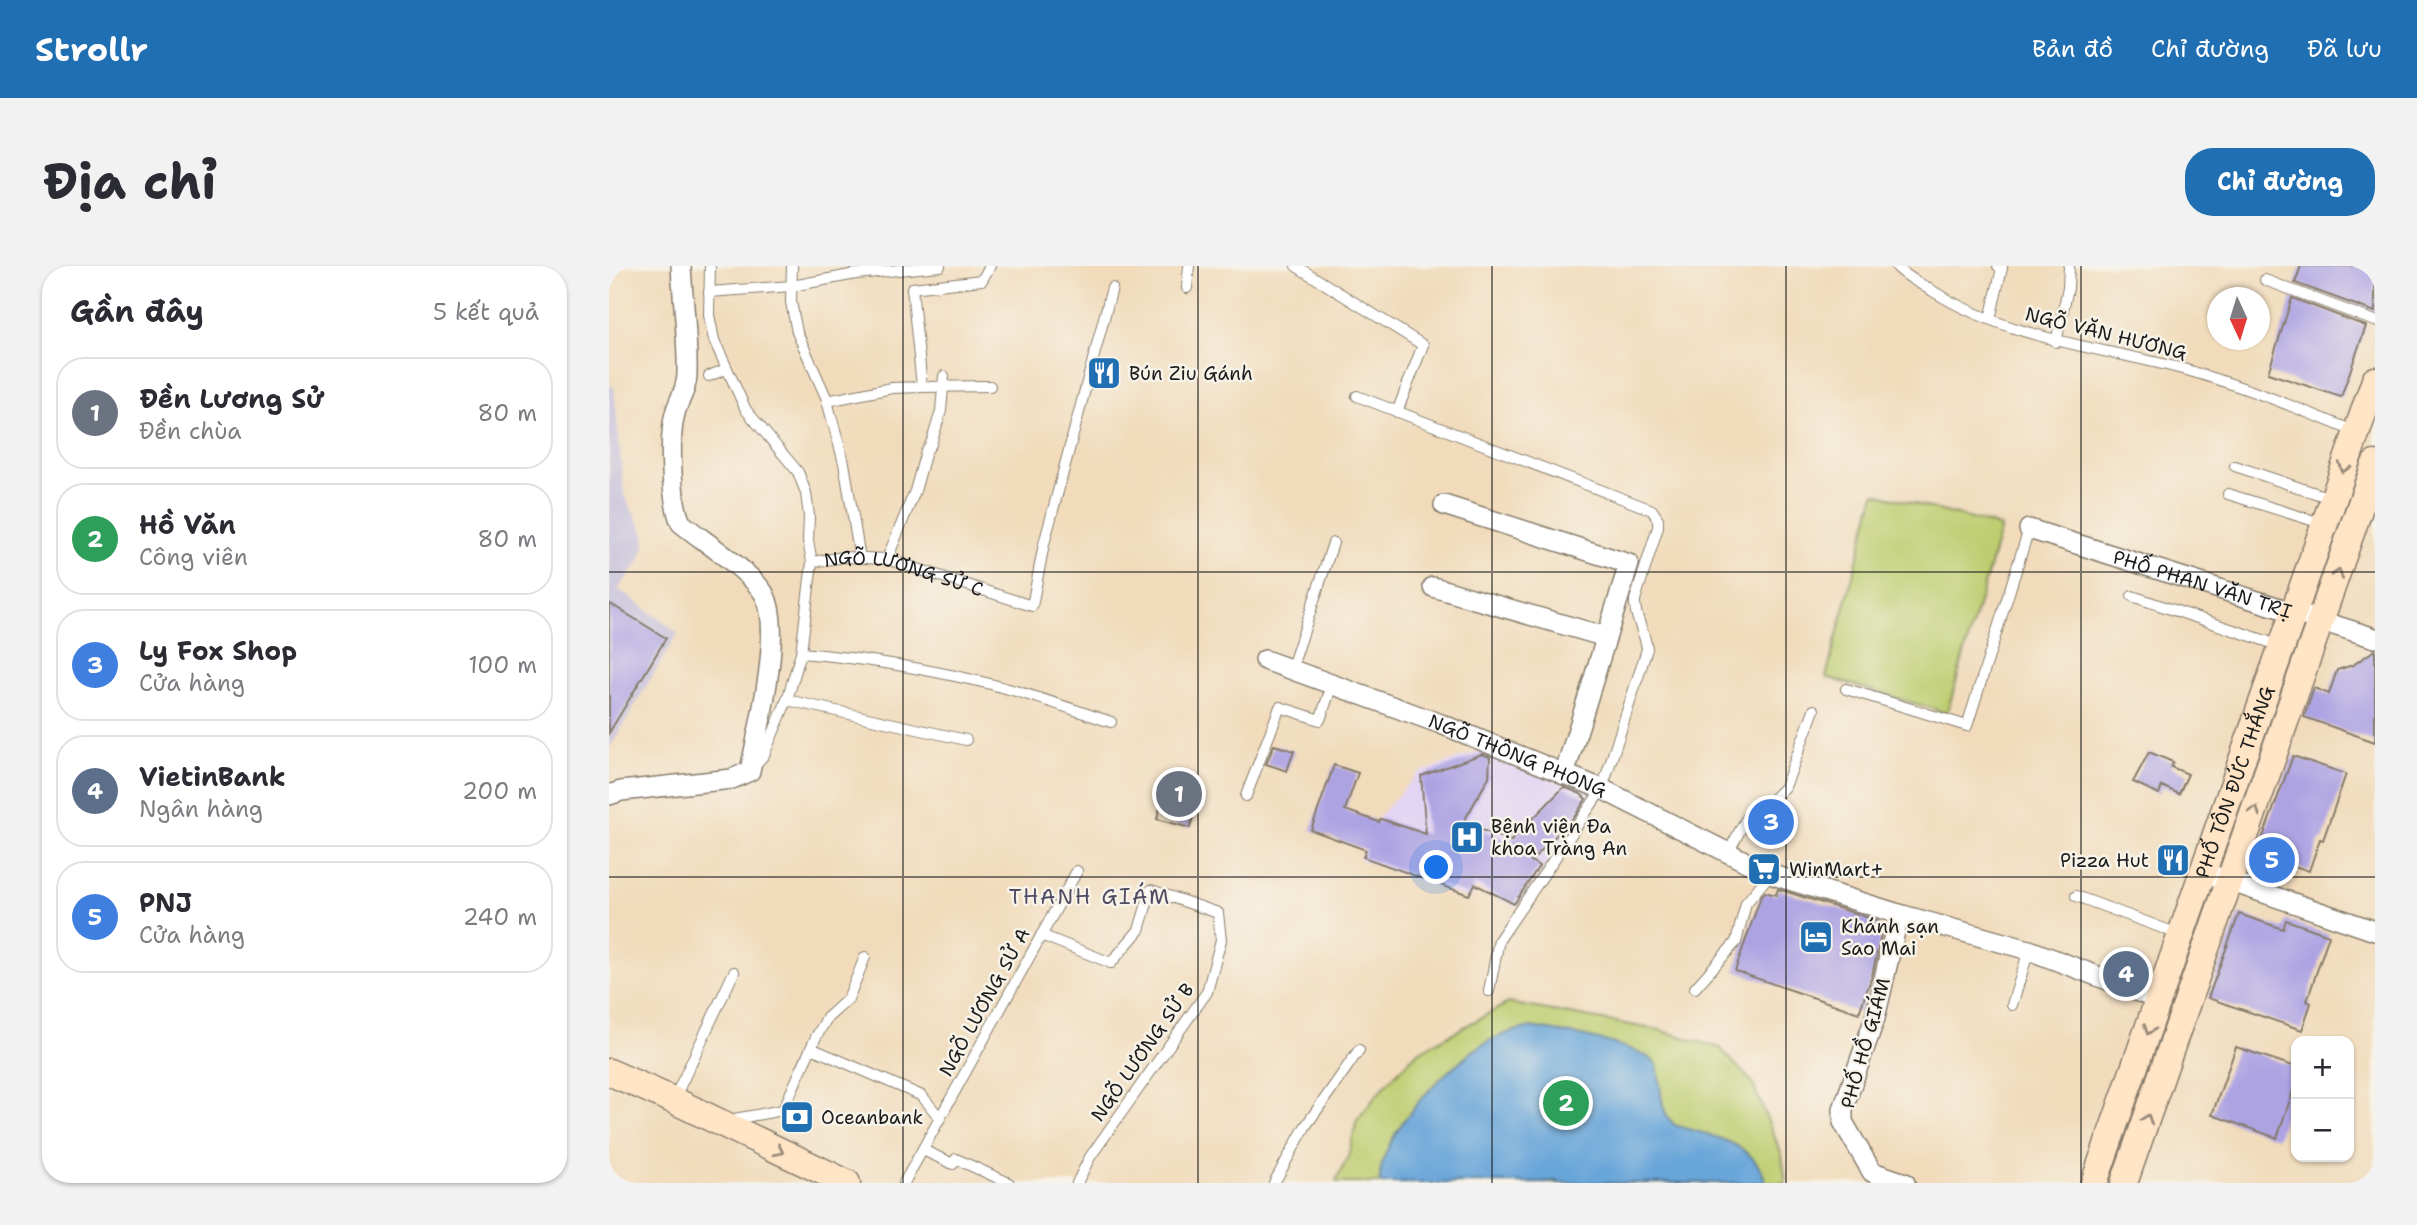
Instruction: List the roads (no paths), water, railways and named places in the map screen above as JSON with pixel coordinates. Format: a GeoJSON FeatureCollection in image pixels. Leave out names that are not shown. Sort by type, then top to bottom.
{"type":"FeatureCollection","features":[{"type":"Feature","properties":{"kind":"main road","name":"PHỐ TÔN ĐỨC THẮNG"},"geometry":{"type":"LineString","coordinates":[[2094,1183],[2375,380]]}},
{"type":"Feature","properties":{"kind":"main road","name":"PHỐ TÔN ĐỨC THẮNG"},"geometry":{"type":"LineString","coordinates":[[2128,1172],[2375,464]]}},
{"type":"Feature","properties":{"kind":"main road"},"geometry":{"type":"LineString","coordinates":[[609,1072],[847,1183]]}},
{"type":"Feature","properties":{"kind":"main road"},"geometry":{"type":"LineString","coordinates":[[2106,1151],[2128,1172]]}},
{"type":"Feature","properties":{"kind":"street"},"geometry":{"type":"LineString","coordinates":[[609,796],[621,791],[732,779],[750,771],[770,657],[771,615],[764,594],[753,580],[681,523],[675,510],[672,455],[676,412],[684,396],[687,376],[681,266]]}},
{"type":"Feature","properties":{"kind":"street"},"geometry":{"type":"LineString","coordinates":[[1444,505],[1629,564],[1564,775]]}},
{"type":"Feature","properties":{"kind":"street","name":"PHỐ PHAN VĂN TRỊ"},"geometry":{"type":"LineString","coordinates":[[2029,529],[2375,638]]}},
{"type":"Feature","properties":{"kind":"street"},"geometry":{"type":"LineString","coordinates":[[1433,586],[1606,637]]}},
{"type":"Feature","properties":{"kind":"street","name":"NGÕ THÔNG PHONG"},"geometry":{"type":"LineString","coordinates":[[1265,660],[1441,724],[1602,789],[1770,874],[2029,950],[2160,1000]]}},
{"type":"Feature","properties":{"kind":"street"},"geometry":{"type":"LineString","coordinates":[[2203,872],[2375,931]]}},
{"type":"Feature","properties":{"kind":"street","name":"PHỐ HỒ GIÁM"},"geometry":{"type":"LineString","coordinates":[[1899,914],[1875,1018],[1843,1109],[1843,1122],[1870,1177],[1905,1183]]}},
{"type":"Feature","properties":{"kind":"lane"},"geometry":{"type":"LineString","coordinates":[[710,266],[709,315],[714,340],[746,410],[798,472],[806,494],[812,562]]}},
{"type":"Feature","properties":{"kind":"lane"},"geometry":{"type":"LineString","coordinates":[[792,266],[791,302],[797,332],[827,401],[844,463],[860,558]]}},
{"type":"Feature","properties":{"kind":"lane"},"geometry":{"type":"LineString","coordinates":[[709,292],[792,286],[856,274],[940,266]]}},
{"type":"Feature","properties":{"kind":"lane"},"geometry":{"type":"LineString","coordinates":[[922,387],[912,288],[982,280],[990,266]]}},
{"type":"Feature","properties":{"kind":"lane"},"geometry":{"type":"LineString","coordinates":[[1187,288],[1189,266]]}},
{"type":"Feature","properties":{"kind":"lane"},"geometry":{"type":"LineString","coordinates":[[1296,266],[1423,345],[1397,412]]}},
{"type":"Feature","properties":{"kind":"lane","name":"NGÕ VĂN HƯƠNG"},"geometry":{"type":"LineString","coordinates":[[1895,266],[1952,304],[2021,332],[2190,372],[2289,405],[2357,432]]}},
{"type":"Feature","properties":{"kind":"lane"},"geometry":{"type":"LineString","coordinates":[[1990,319],[2003,268],[1998,266]]}},
{"type":"Feature","properties":{"kind":"lane"},"geometry":{"type":"LineString","coordinates":[[2056,342],[2068,288],[2069,266]]}},
{"type":"Feature","properties":{"kind":"lane"},"geometry":{"type":"LineString","coordinates":[[925,268],[927,287]]}},
{"type":"Feature","properties":{"kind":"lane"},"geometry":{"type":"LineString","coordinates":[[2265,280],[2375,321]]}},
{"type":"Feature","properties":{"kind":"lane","name":"NGÕ LƯƠNG SỬ C"},"geometry":{"type":"LineString","coordinates":[[750,771],[764,755],[787,700],[801,653],[812,562],[844,557],[887,559],[1032,606],[1044,544],[1112,288]]}},
{"type":"Feature","properties":{"kind":"lane"},"geometry":{"type":"LineString","coordinates":[[709,376],[726,369]]}},
{"type":"Feature","properties":{"kind":"lane"},"geometry":{"type":"LineString","coordinates":[[827,401],[892,388],[922,387],[944,381],[990,386]]}},
{"type":"Feature","properties":{"kind":"lane"},"geometry":{"type":"LineString","coordinates":[[887,559],[915,491],[926,451],[931,444],[941,411],[944,381]]}},
{"type":"Feature","properties":{"kind":"lane"},"geometry":{"type":"LineString","coordinates":[[1357,396],[1652,510],[1656,514],[1658,527],[1635,600],[1635,611],[1644,631],[1647,649],[1602,789],[1499,940],[1489,992]]}},
{"type":"Feature","properties":{"kind":"lane"},"geometry":{"type":"LineString","coordinates":[[2235,466],[2333,499]]}},
{"type":"Feature","properties":{"kind":"lane"},"geometry":{"type":"LineString","coordinates":[[2228,495],[2325,524]]}},
{"type":"Feature","properties":{"kind":"lane"},"geometry":{"type":"LineString","coordinates":[[1846,689],[1967,726],[2029,529]]}},
{"type":"Feature","properties":{"kind":"lane"},"geometry":{"type":"LineString","coordinates":[[1291,670],[1332,543]]}},
{"type":"Feature","properties":{"kind":"lane"},"geometry":{"type":"LineString","coordinates":[[2132,596],[2282,646]]}},
{"type":"Feature","properties":{"kind":"lane"},"geometry":{"type":"LineString","coordinates":[[801,653],[904,666],[984,682],[1111,722]]}},
{"type":"Feature","properties":{"kind":"lane"},"geometry":{"type":"LineString","coordinates":[[1246,796],[1280,707],[1320,720],[1332,685]]}},
{"type":"Feature","properties":{"kind":"lane"},"geometry":{"type":"LineString","coordinates":[[787,700],[966,740]]}},
{"type":"Feature","properties":{"kind":"lane"},"geometry":{"type":"LineString","coordinates":[[1728,853],[1747,817],[1766,806],[1785,787],[1814,710]]}},
{"type":"Feature","properties":{"kind":"lane","name":"NGÕ LƯƠNG SỬ A"},"geometry":{"type":"LineString","coordinates":[[904,1183],[1077,871]]}},
{"type":"Feature","properties":{"kind":"lane"},"geometry":{"type":"LineString","coordinates":[[1695,988],[1736,942],[1746,903],[1770,874]]}},
{"type":"Feature","properties":{"kind":"lane","name":"NGÕ LƯƠNG SỬ B"},"geometry":{"type":"LineString","coordinates":[[1041,935],[1111,963],[1139,930],[1151,890],[1218,913],[1221,940],[1207,992],[1090,1157],[1077,1183]]}},
{"type":"Feature","properties":{"kind":"lane"},"geometry":{"type":"LineString","coordinates":[[2077,896],[2181,935]]}},
{"type":"Feature","properties":{"kind":"lane"},"geometry":{"type":"LineString","coordinates":[[2012,1005],[2029,950]]}},
{"type":"Feature","properties":{"kind":"lane"},"geometry":{"type":"LineString","coordinates":[[719,1122],[782,1110],[827,1018],[848,999],[865,957]]}},
{"type":"Feature","properties":{"kind":"lane"},"geometry":{"type":"LineString","coordinates":[[673,1100],[734,972]]}},
{"type":"Feature","properties":{"kind":"lane"},"geometry":{"type":"LineString","coordinates":[[811,1048],[922,1097],[940,1118]]}},
{"type":"Feature","properties":{"kind":"lane"},"geometry":{"type":"LineString","coordinates":[[1274,1183],[1305,1127],[1359,1050]]}},
{"type":"Feature","properties":{"kind":"lane"},"geometry":{"type":"LineString","coordinates":[[923,1150],[953,1164],[956,1159],[1009,1183]]}},
{"type":"Feature","properties":{"kind":"water"},"geometry":{"type":"Polygon","coordinates":[[[1531,1027],[1599,1040],[1649,1058],[1657,1065],[1663,1106],[1670,1120],[1675,1125],[1717,1137],[1742,1149],[1752,1157],[1766,1183],[1380,1183],[1382,1164],[1390,1144],[1402,1123],[1436,1083],[1455,1065],[1489,1041],[1509,1032],[1531,1027]]]}},
{"type":"Feature","properties":{"kind":"place","name":"Bún Ziu Gánh"},"geometry":{"type":"Point","coordinates":[1104,373]}},
{"type":"Feature","properties":{"kind":"place","name":"Đền Lương Sử"},"geometry":{"type":"Point","coordinates":[1179,794]}},
{"type":"Feature","properties":{"kind":"place","name":"Ly Fox Shop"},"geometry":{"type":"Point","coordinates":[1771,822]}},
{"type":"Feature","properties":{"kind":"place","name":"Bệnh viện Đa khoa Tràng An"},"geometry":{"type":"Point","coordinates":[1467,837]}},
{"type":"Feature","properties":{"kind":"place","name":"Pizza Hut"},"geometry":{"type":"Point","coordinates":[2173,860]}},
{"type":"Feature","properties":{"kind":"place","name":"PNJ"},"geometry":{"type":"Point","coordinates":[2272,860]}},
{"type":"Feature","properties":{"kind":"place","name":"WinMart+"},"geometry":{"type":"Point","coordinates":[1764,869]}},
{"type":"Feature","properties":{"kind":"place","name":"Khánh sạn Sao Mai"},"geometry":{"type":"Point","coordinates":[1816,937]}},
{"type":"Feature","properties":{"kind":"place","name":"VietinBank"},"geometry":{"type":"Point","coordinates":[2126,974]}},
{"type":"Feature","properties":{"kind":"place","name":"Hồ Văn"},"geometry":{"type":"Point","coordinates":[1566,1103]}},
{"type":"Feature","properties":{"kind":"place","name":"Oceanbank"},"geometry":{"type":"Point","coordinates":[797,1117]}},
{"type":"Feature","properties":{"kind":"district","name":"THANH GIÁM"},"geometry":{"type":"Point","coordinates":[1090,897]}}]}
